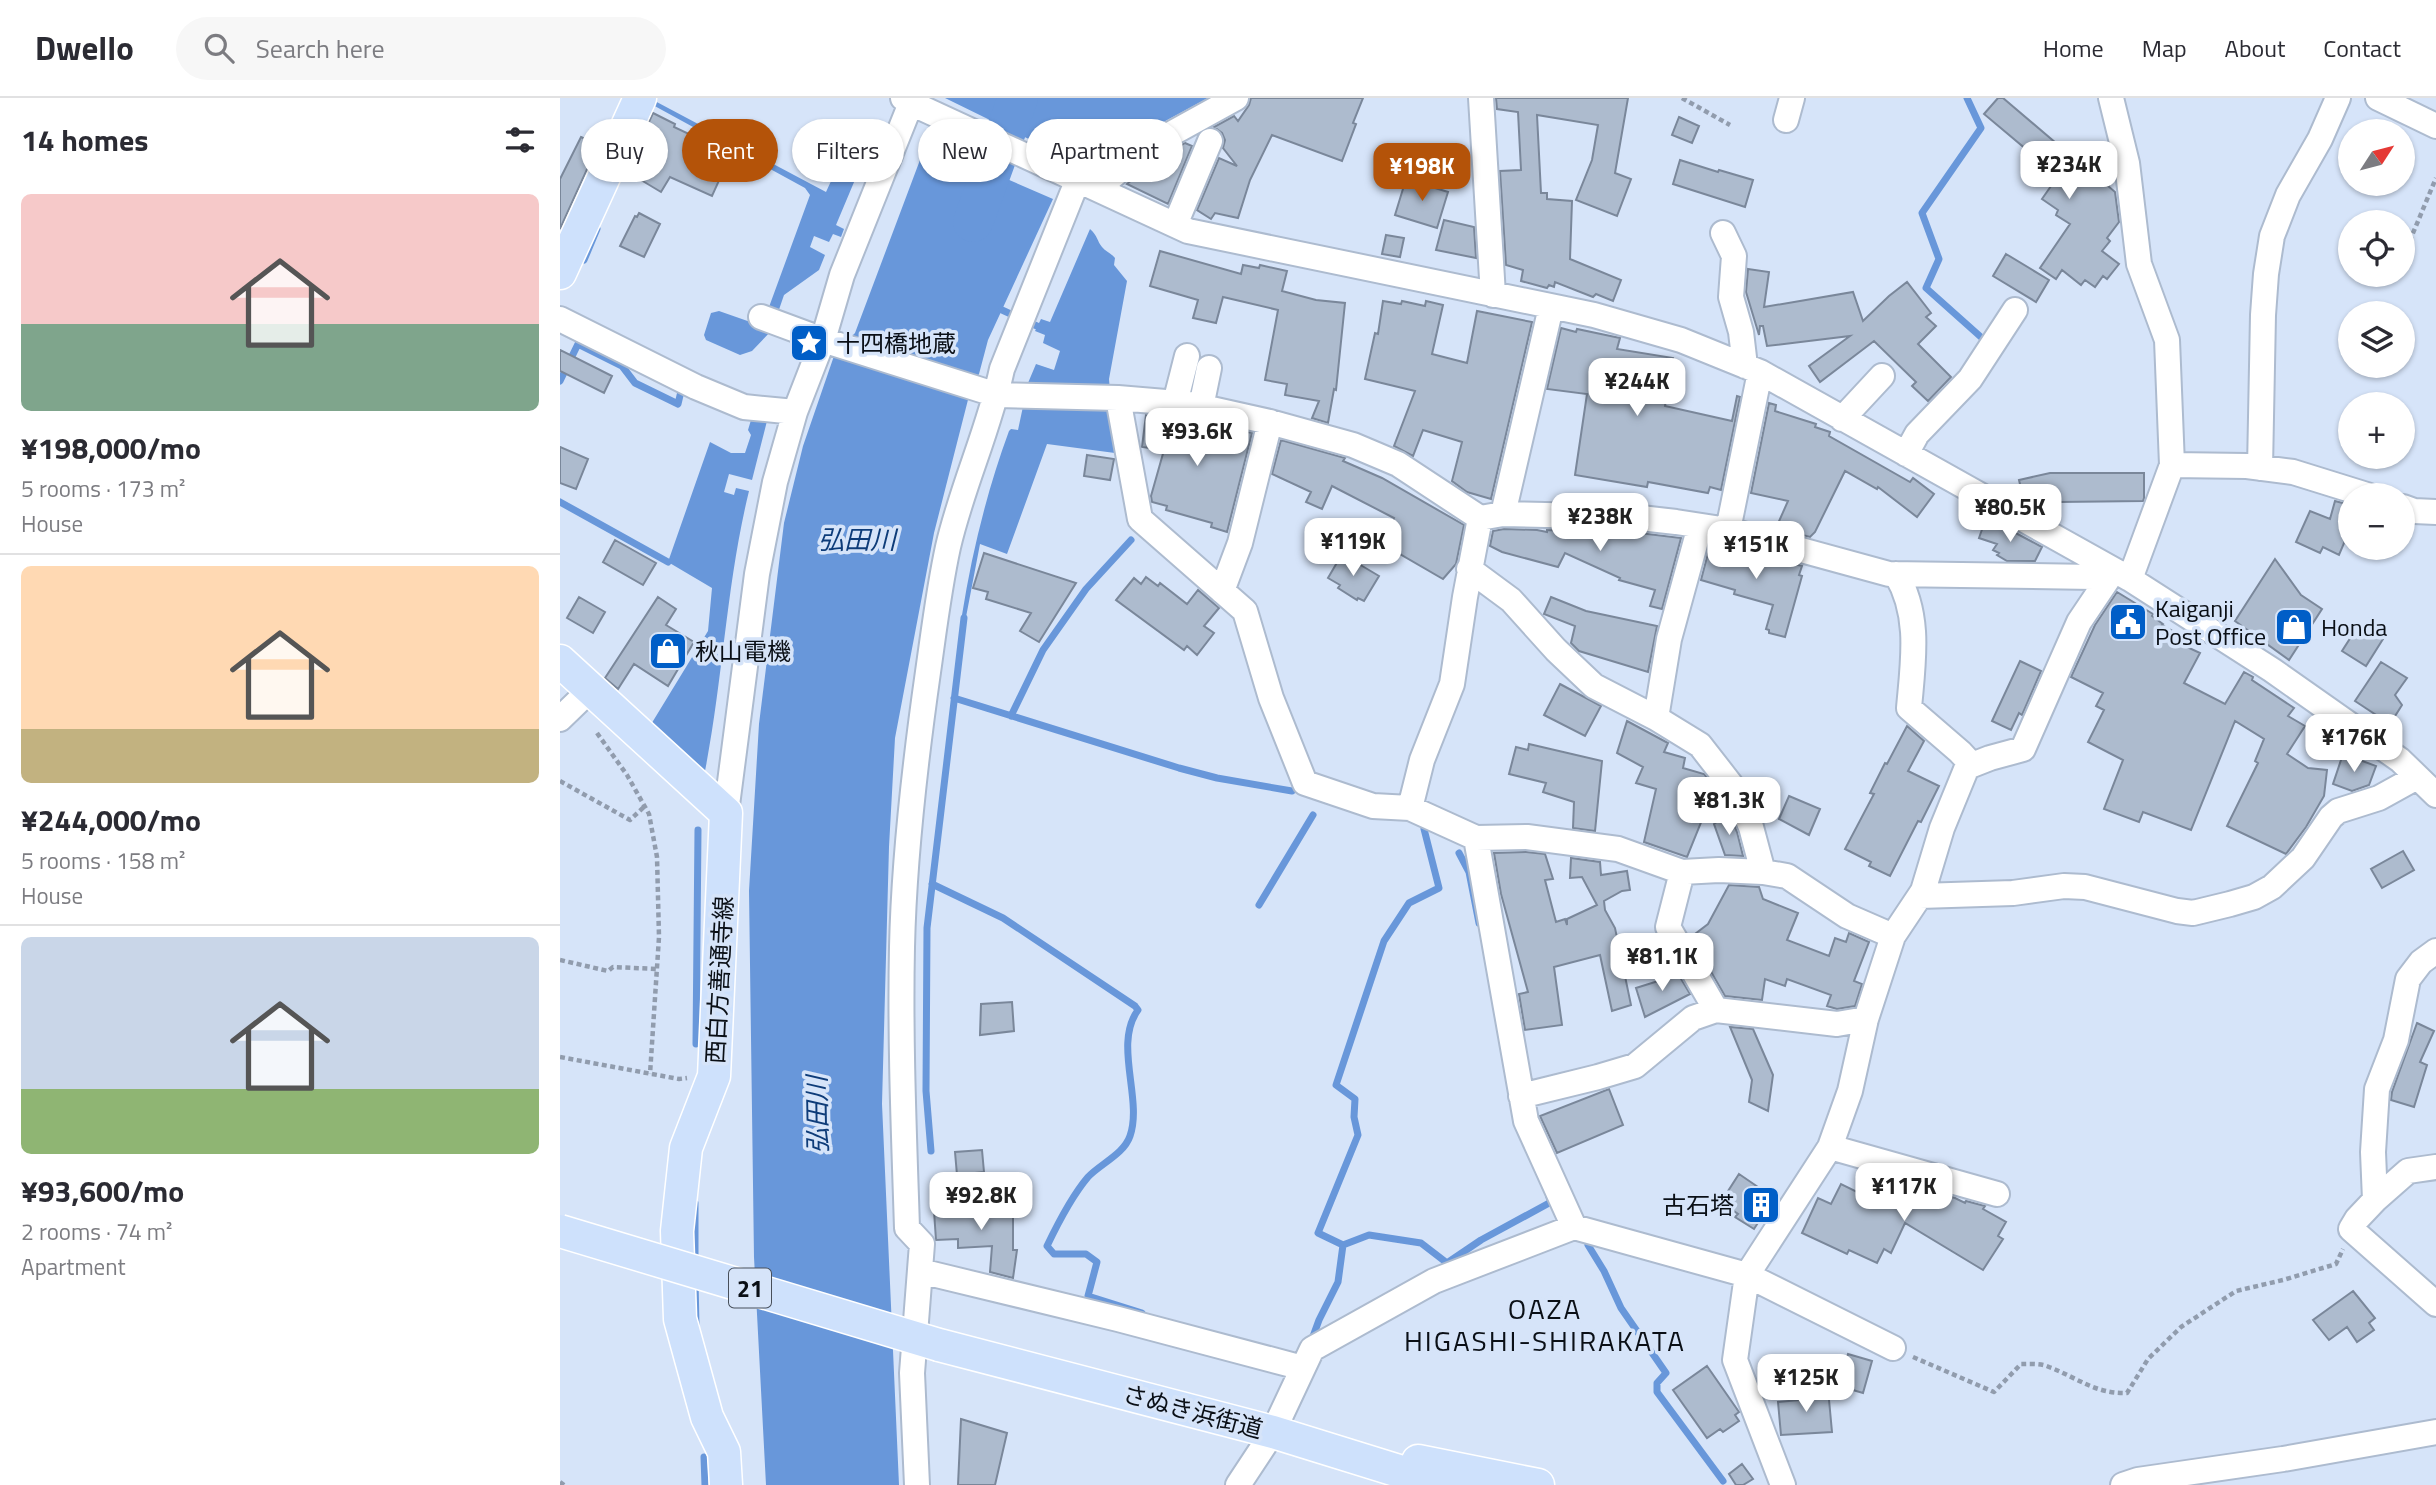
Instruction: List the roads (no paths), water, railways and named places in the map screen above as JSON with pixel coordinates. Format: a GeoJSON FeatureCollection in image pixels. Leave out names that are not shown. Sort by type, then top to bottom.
{"type":"FeatureCollection","features":[{"type":"Feature","properties":{"kind":"main road"},"geometry":{"type":"LineString","coordinates":[[560,272],[640,98]]}},
{"type":"Feature","properties":{"kind":"main road"},"geometry":{"type":"LineString","coordinates":[[560,661],[575,705],[726,813]]}},
{"type":"Feature","properties":{"kind":"main road","name":"西白方善通寺線"},"geometry":{"type":"LineString","coordinates":[[726,813],[714,1076],[686,1148],[677,1231],[680,1319],[707,1417],[724,1452],[726,1485]]}},
{"type":"Feature","properties":{"kind":"main road","name":"さぬき浜街道"},"geometry":{"type":"LineString","coordinates":[[560,1231],[939,1345],[1273,1432],[1444,1485]]}},
{"type":"Feature","properties":{"kind":"main road","name":"21"},"geometry":{"type":"LineString","coordinates":[[1273,1432],[1538,1485]]}},
{"type":"Feature","properties":{"kind":"street"},"geometry":{"type":"LineString","coordinates":[[917,1485],[912,1373],[922,1244],[907,1228],[902,1097],[902,946],[919,736],[946,558],[963,489],[997,395],[1002,369],[1022,319],[1088,183],[1236,98]]}},
{"type":"Feature","properties":{"kind":"street"},"geometry":{"type":"LineString","coordinates":[[1480,98],[1493,295]]}},
{"type":"Feature","properties":{"kind":"street"},"geometry":{"type":"LineString","coordinates":[[1783,1485],[1735,1360],[1747,1275],[1830,1147],[1850,1091],[1866,1019],[1893,936],[1920,896],[1942,828],[1967,768],[2023,749],[2079,622],[2122,574],[2172,465],[2167,340],[2139,264],[2127,163],[2111,98]]}},
{"type":"Feature","properties":{"kind":"street"},"geometry":{"type":"LineString","coordinates":[[2260,468],[2263,315],[2272,236],[2288,195],[2320,139],[2338,98]]}},
{"type":"Feature","properties":{"kind":"street"},"geometry":{"type":"LineString","coordinates":[[2378,98],[2436,126]]}},
{"type":"Feature","properties":{"kind":"street"},"geometry":{"type":"LineString","coordinates":[[726,813],[763,533],[795,412],[823,340],[842,275],[913,102],[1188,231],[1594,315],[1681,340],[1752,369],[2122,574],[2272,670],[2400,760],[2428,785]]}},
{"type":"Feature","properties":{"kind":"street"},"geometry":{"type":"LineString","coordinates":[[1175,225],[1210,141]]}},
{"type":"Feature","properties":{"kind":"street"},"geometry":{"type":"LineString","coordinates":[[1723,233],[1734,256],[1731,297],[1752,369],[1728,530]]}},
{"type":"Feature","properties":{"kind":"street"},"geometry":{"type":"LineString","coordinates":[[1410,808],[1422,760],[1452,684],[1469,569],[1491,516],[1551,307]]}},
{"type":"Feature","properties":{"kind":"street"},"geometry":{"type":"LineString","coordinates":[[1906,454],[1917,435],[1970,379],[2015,310]]}},
{"type":"Feature","properties":{"kind":"street"},"geometry":{"type":"LineString","coordinates":[[761,317],[823,340],[997,395],[1118,398],[1175,403],[1270,422],[1353,444],[1398,464],[1491,516],[1632,517],[1728,530],[1896,574],[2094,577],[2122,574]]}},
{"type":"Feature","properties":{"kind":"street"},"geometry":{"type":"LineString","coordinates":[[560,319],[696,387],[744,407],[795,412]]}},
{"type":"Feature","properties":{"kind":"street"},"geometry":{"type":"LineString","coordinates":[[1175,403],[1187,356]]}},
{"type":"Feature","properties":{"kind":"street"},"geometry":{"type":"LineString","coordinates":[[1201,407],[1209,368]]}},
{"type":"Feature","properties":{"kind":"street"},"geometry":{"type":"LineString","coordinates":[[1842,419],[1882,376]]}},
{"type":"Feature","properties":{"kind":"street"},"geometry":{"type":"LineString","coordinates":[[1118,398],[1140,519],[1245,611],[1271,698],[1305,783],[1373,806],[1410,808],[1476,838],[1527,837],[1618,849],[1682,872],[1718,870],[1787,876],[1847,916],[1893,936]]}},
{"type":"Feature","properties":{"kind":"street"},"geometry":{"type":"LineString","coordinates":[[1222,591],[1240,543],[1270,422]]}},
{"type":"Feature","properties":{"kind":"street"},"geometry":{"type":"LineString","coordinates":[[2172,465],[2293,472],[2338,486]]}},
{"type":"Feature","properties":{"kind":"street"},"geometry":{"type":"LineString","coordinates":[[2415,511],[2436,512]]}},
{"type":"Feature","properties":{"kind":"street"},"geometry":{"type":"LineString","coordinates":[[1656,718],[1670,639],[1700,526]]}},
{"type":"Feature","properties":{"kind":"street"},"geometry":{"type":"LineString","coordinates":[[1469,569],[1511,600],[1556,650],[1594,686],[1700,744],[1735,790],[1751,827],[1763,872]]}},
{"type":"Feature","properties":{"kind":"street"},"geometry":{"type":"LineString","coordinates":[[1896,574],[1908,598],[1914,627],[1909,708],[1972,765]]}},
{"type":"Feature","properties":{"kind":"street"},"geometry":{"type":"LineString","coordinates":[[1920,896],[2013,893],[2064,886],[2085,887],[2193,913],[2255,897],[2272,887],[2303,858],[2331,817],[2339,811],[2428,785]]}},
{"type":"Feature","properties":{"kind":"street"},"geometry":{"type":"LineString","coordinates":[[1476,838],[1526,1121],[1574,1227]]}},
{"type":"Feature","properties":{"kind":"street"},"geometry":{"type":"LineString","coordinates":[[1682,872],[1668,927],[1716,1010]]}},
{"type":"Feature","properties":{"kind":"street"},"geometry":{"type":"LineString","coordinates":[[2375,1200],[2373,1140],[2377,1088],[2396,1040],[2408,979],[2421,962],[2436,951]]}},
{"type":"Feature","properties":{"kind":"street"},"geometry":{"type":"LineString","coordinates":[[1521,1096],[1634,1066],[1693,1018],[1716,1010],[1838,1024],[1866,1019]]}},
{"type":"Feature","properties":{"kind":"street"},"geometry":{"type":"LineString","coordinates":[[1830,1147],[1997,1194]]}},
{"type":"Feature","properties":{"kind":"street"},"geometry":{"type":"LineString","coordinates":[[2436,1167],[2409,1171],[2375,1200],[2351,1229],[2436,1304]]}},
{"type":"Feature","properties":{"kind":"street"},"geometry":{"type":"LineString","coordinates":[[1238,1485],[1273,1432],[1312,1349],[1434,1281],[1574,1227],[1747,1275],[1893,1348]]}},
{"type":"Feature","properties":{"kind":"street"},"geometry":{"type":"LineString","coordinates":[[920,1271],[1303,1368]]}},
{"type":"Feature","properties":{"kind":"street"},"geometry":{"type":"LineString","coordinates":[[2123,1485],[2138,1480],[2283,1459],[2436,1432]]}},
{"type":"Feature","properties":{"kind":"water"},"geometry":{"type":"Polygon","coordinates":[[[945,98],[1208,98],[1169,119],[1026,119],[1026,138],[1012,131],[1012,119],[988,119],[945,98]]]}},
{"type":"Feature","properties":{"kind":"water"},"geometry":{"type":"Polygon","coordinates":[[[653,100],[689,119],[682,121],[651,104],[653,100]]]}},
{"type":"Feature","properties":{"kind":"water","name":"弘田川"},"geometry":{"type":"Polygon","coordinates":[[[918,165],[918,182],[1012,181],[1053,199],[988,340],[979,374],[971,388],[934,533],[895,738],[889,847],[882,1104],[899,1485],[766,1485],[754,1257],[749,891],[759,724],[784,523],[803,446],[835,353],[855,333],[918,165]]]}},
{"type":"Feature","properties":{"kind":"water"},"geometry":{"type":"Polygon","coordinates":[[[778,166],[792,174],[792,181],[778,173],[778,166]]]}},
{"type":"Feature","properties":{"kind":"water"},"geometry":{"type":"Polygon","coordinates":[[[794,182],[807,182],[826,192],[831,182],[854,182],[836,225],[844,229],[841,237],[833,234],[829,242],[814,236],[810,247],[825,255],[819,270],[784,295],[772,330],[752,351],[740,355],[706,340],[704,335],[711,313],[719,311],[759,325],[769,307],[810,195],[805,188],[794,182]]]}},
{"type":"Feature","properties":{"kind":"water"},"geometry":{"type":"Polygon","coordinates":[[[1090,229],[1102,247],[1115,258],[1114,265],[1127,281],[1109,379],[1115,453],[1047,444],[1007,554],[980,544],[964,618],[962,615],[975,545],[1009,431],[1018,430],[1028,383],[1036,364],[1054,370],[1060,351],[1043,343],[1045,335],[1035,331],[1041,319],[1050,322],[1090,229]]]}},
{"type":"Feature","properties":{"kind":"water"},"geometry":{"type":"Polygon","coordinates":[[[768,417],[752,480],[729,474],[724,492],[734,495],[736,488],[749,491],[735,562],[704,776],[650,726],[708,631],[712,588],[668,562],[710,442],[731,453],[745,453],[751,435],[748,430],[751,420],[768,417]]]}},
{"type":"Feature","properties":{"kind":"waterway","name":"弘田川"},"geometry":{"type":"LineString","coordinates":[[973,222],[1018,98]]}},
{"type":"Feature","properties":{"kind":"waterway"},"geometry":{"type":"LineString","coordinates":[[1967,98],[1981,128],[1922,213],[1939,259],[1926,288],[1982,338]]}},
{"type":"Feature","properties":{"kind":"waterway"},"geometry":{"type":"LineString","coordinates":[[584,260],[597,229]]}},
{"type":"Feature","properties":{"kind":"waterway"},"geometry":{"type":"LineString","coordinates":[[1002,310],[1037,326]]}},
{"type":"Feature","properties":{"kind":"waterway"},"geometry":{"type":"LineString","coordinates":[[560,381],[578,344],[622,366],[635,383],[678,404],[682,387]]}},
{"type":"Feature","properties":{"kind":"waterway"},"geometry":{"type":"LineString","coordinates":[[560,502],[668,562]]}},
{"type":"Feature","properties":{"kind":"waterway"},"geometry":{"type":"LineString","coordinates":[[1011,716],[1043,650],[1086,589],[1131,540]]}},
{"type":"Feature","properties":{"kind":"waterway"},"geometry":{"type":"LineString","coordinates":[[931,1151],[926,1091],[927,928],[964,618]]}},
{"type":"Feature","properties":{"kind":"waterway"},"geometry":{"type":"LineString","coordinates":[[954,698],[1179,768],[1217,778],[1292,791]]}},
{"type":"Feature","properties":{"kind":"waterway"},"geometry":{"type":"LineString","coordinates":[[1259,905],[1313,815]]}},
{"type":"Feature","properties":{"kind":"waterway"},"geometry":{"type":"LineString","coordinates":[[1311,1342],[1338,1282],[1343,1245],[1318,1233],[1358,1135],[1354,1117],[1355,1099],[1336,1085],[1384,941],[1409,903],[1439,888],[1424,829]]}},
{"type":"Feature","properties":{"kind":"waterway"},"geometry":{"type":"LineString","coordinates":[[696,1044],[698,830]]}},
{"type":"Feature","properties":{"kind":"waterway"},"geometry":{"type":"LineString","coordinates":[[1459,853],[1469,872],[1479,923]]}},
{"type":"Feature","properties":{"kind":"waterway"},"geometry":{"type":"LineString","coordinates":[[932,884],[1003,918],[1138,1010],[1128,1039],[1133,1105],[1130,1136],[1123,1148],[1088,1177],[1065,1210],[1047,1246],[1054,1254],[1086,1254],[1097,1262],[1088,1296],[1142,1313]]}},
{"type":"Feature","properties":{"kind":"waterway"},"geometry":{"type":"LineString","coordinates":[[1343,1245],[1369,1235],[1421,1243],[1447,1263],[1481,1240],[1551,1202],[1549,1197]]}},
{"type":"Feature","properties":{"kind":"waterway"},"geometry":{"type":"LineString","coordinates":[[695,1203],[695,1262]]}},
{"type":"Feature","properties":{"kind":"waterway"},"geometry":{"type":"LineString","coordinates":[[1588,1245],[1604,1271],[1621,1308],[1666,1373],[1657,1383],[1657,1392],[1723,1481]]}},
{"type":"Feature","properties":{"kind":"waterway"},"geometry":{"type":"LineString","coordinates":[[695,1280],[696,1325]]}},
{"type":"Feature","properties":{"kind":"waterway"},"geometry":{"type":"LineString","coordinates":[[704,1457],[705,1485]]}},
{"type":"Feature","properties":{"kind":"place","name":"十四橋地蔵"},"geometry":{"type":"Point","coordinates":[809,343]}},
{"type":"Feature","properties":{"kind":"place","name":"Kaiganji Post Office"},"geometry":{"type":"Point","coordinates":[2128,622]}},
{"type":"Feature","properties":{"kind":"place","name":"Honda"},"geometry":{"type":"Point","coordinates":[2294,627]}},
{"type":"Feature","properties":{"kind":"place","name":"秋山電機"},"geometry":{"type":"Point","coordinates":[668,651]}},
{"type":"Feature","properties":{"kind":"place","name":"古石塔"},"geometry":{"type":"Point","coordinates":[1761,1205]}},
{"type":"Feature","properties":{"kind":"district","name":"OAZA HIGASHI-SHIRAKATA"},"geometry":{"type":"Point","coordinates":[1545,1324]}}]}
